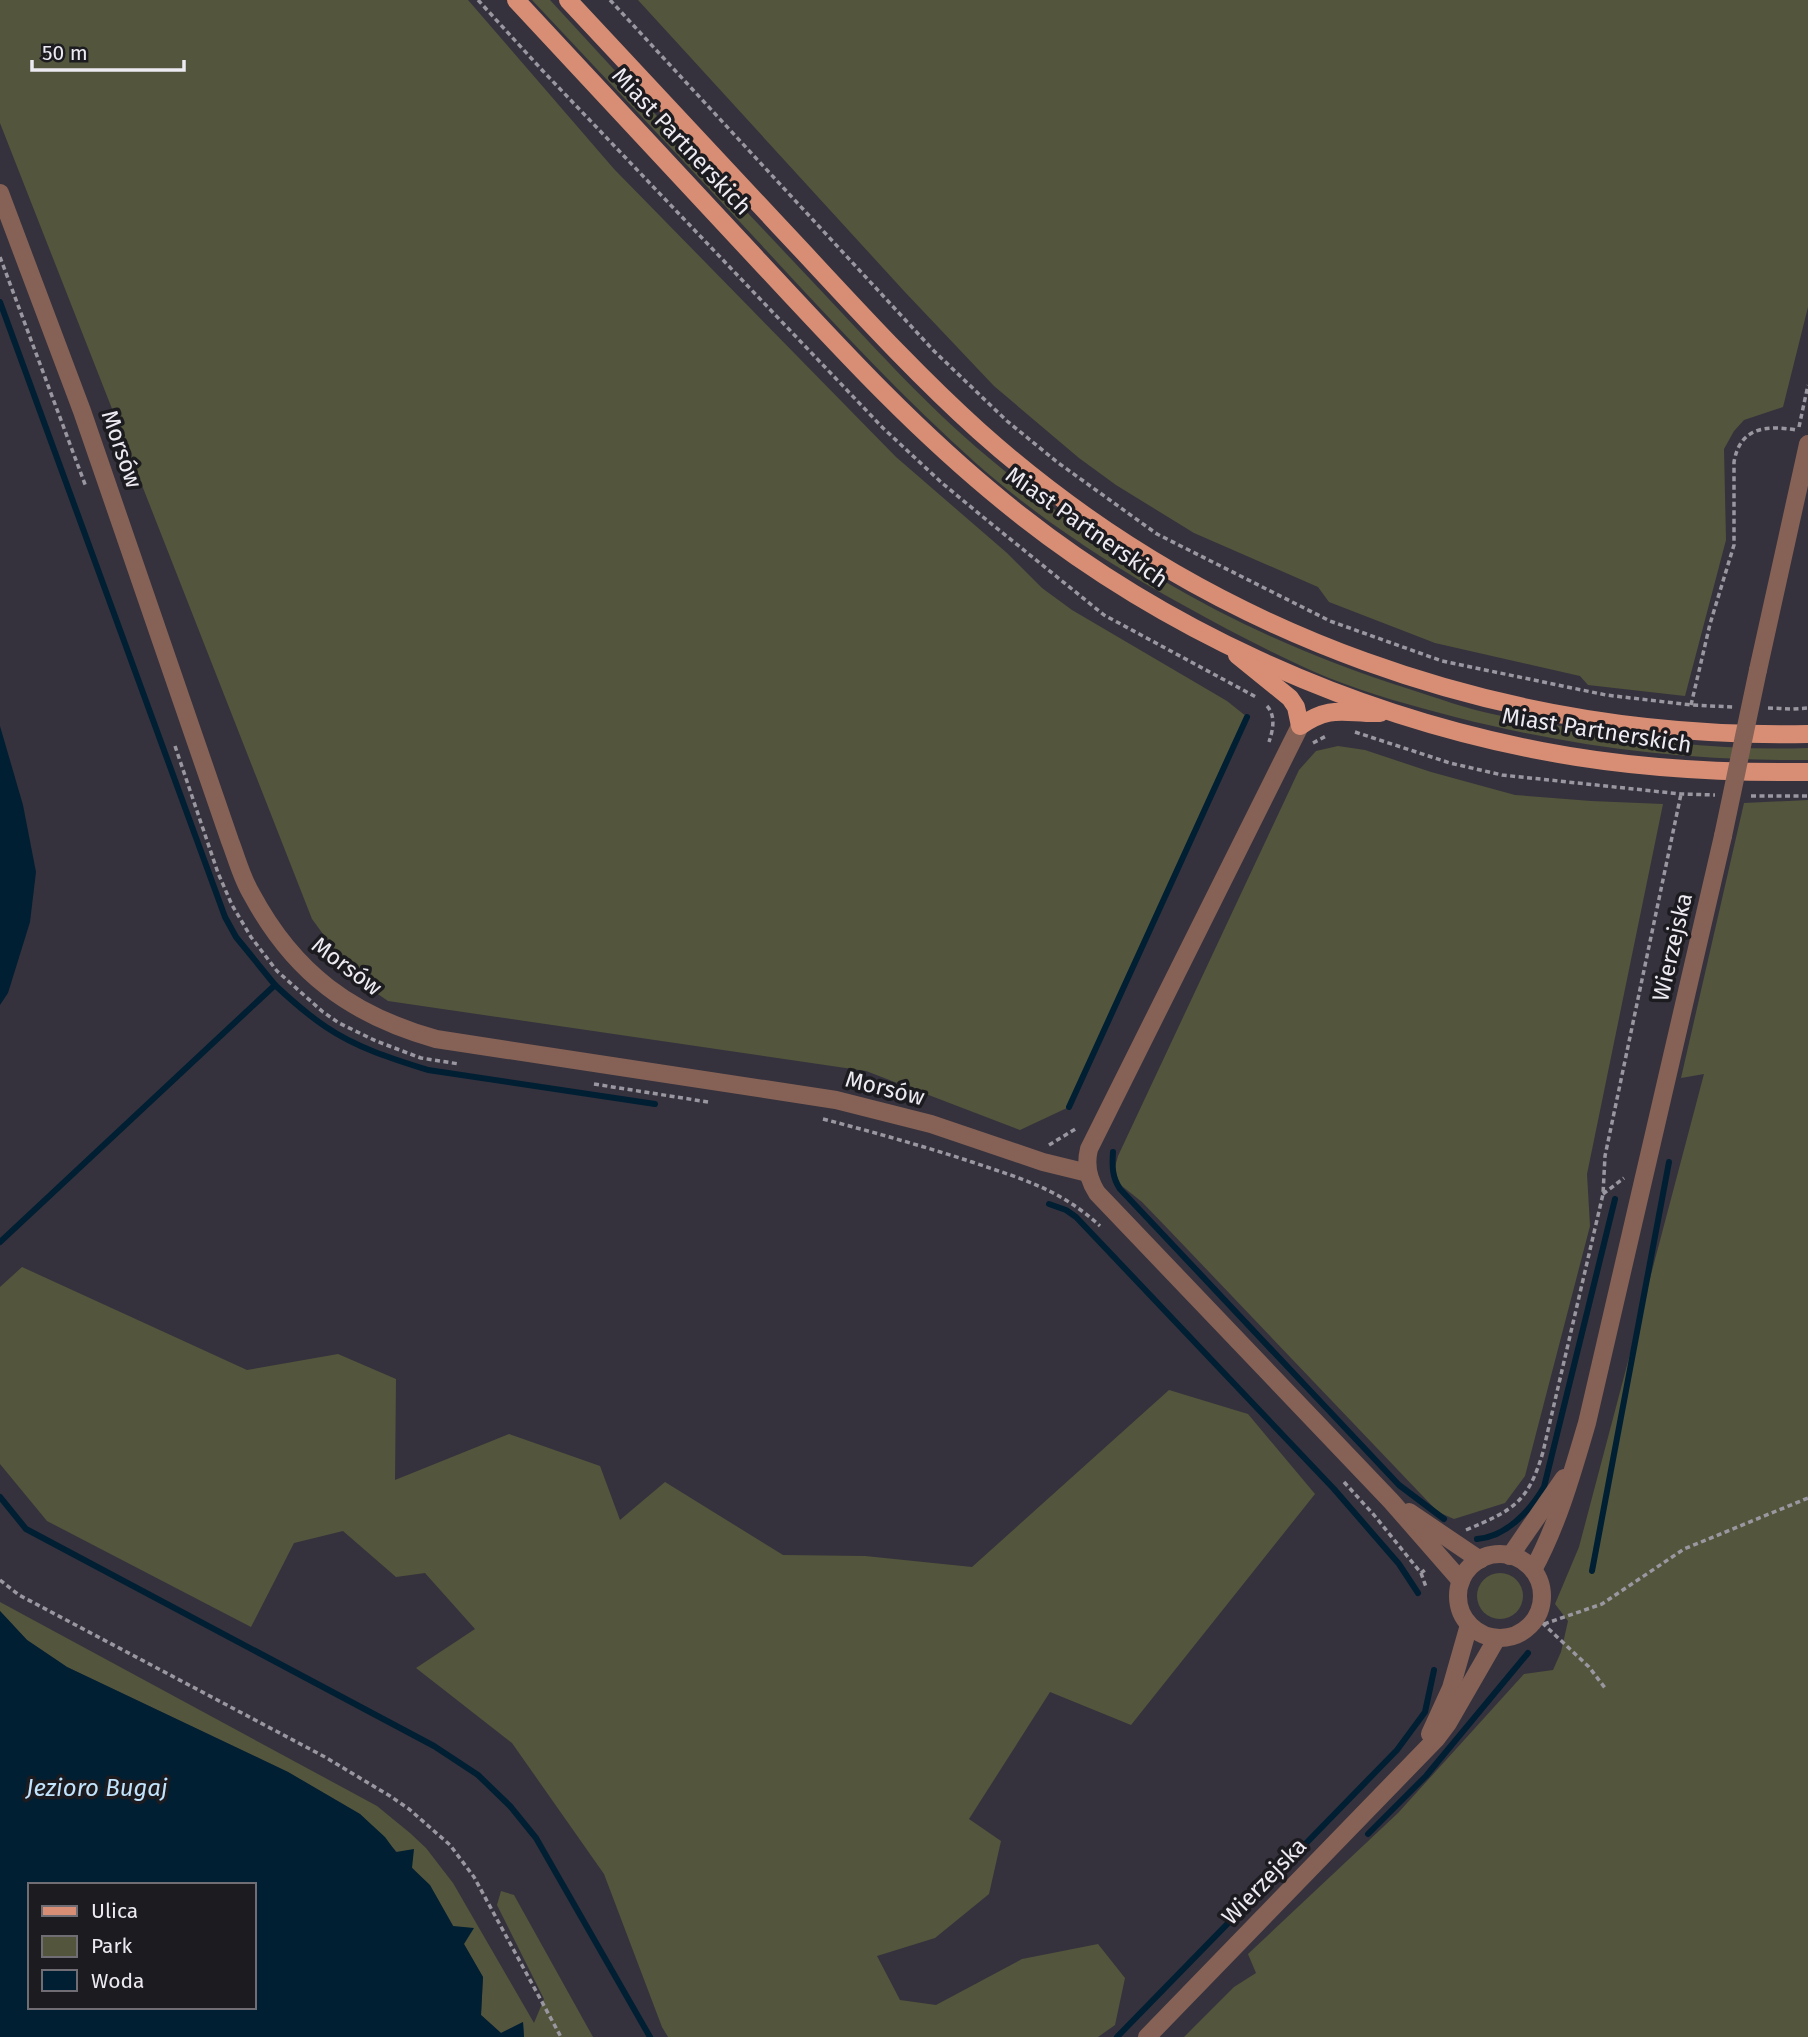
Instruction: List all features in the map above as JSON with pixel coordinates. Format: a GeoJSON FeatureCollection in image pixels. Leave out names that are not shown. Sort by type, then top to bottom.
{"type":"FeatureCollection","features":[{"type":"Feature","properties":{"kind":"main road","name":"Miast Partnerskich"},"geometry":{"type":"LineString","coordinates":[[516,0],[820,327],[943,449],[1006,504],[1071,552],[1142,597],[1225,643],[1302,679],[1394,713],[1504,743],[1588,758],[1685,769],[1808,772]]}},
{"type":"Feature","properties":{"kind":"main road","name":"Miast Partnerskich"},"geometry":{"type":"LineString","coordinates":[[568,0],[851,303],[953,406],[1005,453],[1065,501],[1162,565],[1281,628],[1351,657],[1440,687],[1541,711],[1620,724],[1745,734],[1808,734]]}},
{"type":"Feature","properties":{"kind":"main road"},"geometry":{"type":"LineString","coordinates":[[1225,643],[1290,698],[1296,707],[1297,732]]}},
{"type":"Feature","properties":{"kind":"main road"},"geometry":{"type":"LineString","coordinates":[[1297,732],[1318,715],[1331,711],[1394,713]]}},
{"type":"Feature","properties":{"kind":"street","name":"Morsów"},"geometry":{"type":"LineString","coordinates":[[0,193],[82,411],[230,841],[251,894],[286,949],[304,968],[326,986],[381,1021],[436,1039],[836,1100],[931,1124],[1043,1161],[1088,1172]]}},
{"type":"Feature","properties":{"kind":"street","name":"Wierzejska"},"geometry":{"type":"LineString","coordinates":[[1533,1570],[1564,1500],[1587,1423],[1723,836],[1808,444]]}},
{"type":"Feature","properties":{"kind":"street"},"geometry":{"type":"LineString","coordinates":[[1297,732],[1089,1149],[1086,1160],[1088,1172],[1097,1193],[1391,1501],[1461,1581]]}},
{"type":"Feature","properties":{"kind":"street","name":"Wierzejska"},"geometry":{"type":"LineString","coordinates":[[1510,1556],[1576,1460]]}},
{"type":"Feature","properties":{"kind":"street"},"geometry":{"type":"LineString","coordinates":[[1391,1501],[1480,1560]]}},
{"type":"Feature","properties":{"kind":"street"},"geometry":{"type":"LineString","coordinates":[[1498,1555],[1510,1556],[1533,1570],[1539,1581],[1542,1593],[1540,1621],[1519,1633],[1497,1638],[1487,1636],[1469,1625],[1462,1615],[1458,1592],[1461,1581],[1467,1570],[1480,1560],[1498,1555]]}},
{"type":"Feature","properties":{"kind":"street","name":"Wierzejska"},"geometry":{"type":"LineString","coordinates":[[1416,1758],[1436,1723],[1451,1688],[1469,1625]]}},
{"type":"Feature","properties":{"kind":"street","name":"Wierzejska"},"geometry":{"type":"LineString","coordinates":[[1146,2037],[1436,1739],[1497,1638]]}},
{"type":"Feature","properties":{"kind":"path"},"geometry":{"type":"LineString","coordinates":[[610,0],[934,351],[1007,421],[1057,462],[1157,534],[1330,621],[1442,661],[1606,695],[1691,705],[1710,624],[1734,545],[1734,462],[1737,450],[1745,437],[1758,429],[1776,427],[1798,430],[1808,385]]}},
{"type":"Feature","properties":{"kind":"path"},"geometry":{"type":"LineString","coordinates":[[0,257],[88,492]]}},
{"type":"Feature","properties":{"kind":"path"},"geometry":{"type":"LineString","coordinates":[[1349,730],[1450,763],[1503,775],[1681,794],[1607,1143],[1603,1194],[1537,1473],[1517,1504],[1508,1511],[1460,1532],[1452,1541]]}},
{"type":"Feature","properties":{"kind":"path"},"geometry":{"type":"LineString","coordinates":[[1272,732],[1297,732],[1308,746],[1335,732]]}},
{"type":"Feature","properties":{"kind":"path"},"geometry":{"type":"LineString","coordinates":[[173,738],[218,873],[232,905],[251,937],[277,971],[339,1023],[421,1058],[460,1064]]}},
{"type":"Feature","properties":{"kind":"path"},"geometry":{"type":"LineString","coordinates":[[591,1084],[720,1103]]}},
{"type":"Feature","properties":{"kind":"path"},"geometry":{"type":"LineString","coordinates":[[816,1117],[906,1140],[1035,1183],[1068,1200],[1103,1229]]}},
{"type":"Feature","properties":{"kind":"path"},"geometry":{"type":"LineString","coordinates":[[1603,1194],[1630,1175]]}},
{"type":"Feature","properties":{"kind":"path"},"geometry":{"type":"LineString","coordinates":[[1343,1481],[1421,1573],[1426,1587]]}},
{"type":"Feature","properties":{"kind":"path"},"geometry":{"type":"LineString","coordinates":[[1540,1621],[1602,1604],[1684,1549],[1808,1498]]}},
{"type":"Feature","properties":{"kind":"path"},"geometry":{"type":"LineString","coordinates":[[1421,1573],[1439,1556]]}},
{"type":"Feature","properties":{"kind":"path"},"geometry":{"type":"LineString","coordinates":[[0,1580],[19,1595],[325,1757],[409,1809],[450,1845],[474,1877],[561,2037]]}},
{"type":"Feature","properties":{"kind":"path"},"geometry":{"type":"LineString","coordinates":[[1540,1621],[1589,1667],[1605,1688]]}},
{"type":"Feature","properties":{"kind":"green space"},"geometry":{"type":"Polygon","coordinates":[[[0,0],[468,0],[614,169],[896,457],[1007,553],[1042,588],[1072,610],[1227,701],[1247,717],[1069,1107],[1020,1130],[866,1071],[388,1001],[356,979],[312,919],[0,123],[0,0]]]}},
{"type":"Feature","properties":{"kind":"green space"},"geometry":{"type":"Polygon","coordinates":[[[532,0],[550,0],[942,416],[1036,496],[1136,564],[1187,594],[1295,647],[1352,670],[1463,707],[1525,720],[1660,741],[1719,747],[1808,748],[1808,760],[1717,758],[1630,750],[1543,737],[1423,709],[1310,670],[1237,634],[1129,574],[1026,504],[978,465],[923,414],[843,333],[532,0]]]}},
{"type":"Feature","properties":{"kind":"green space"},"geometry":{"type":"Polygon","coordinates":[[[638,0],[1808,0],[1808,307],[1783,407],[1744,420],[1724,449],[1726,540],[1685,696],[1588,685],[1580,676],[1435,643],[1329,602],[1318,587],[1194,533],[1116,485],[1079,458],[994,386],[638,0]]]}},
{"type":"Feature","properties":{"kind":"green space"},"geometry":{"type":"Polygon","coordinates":[[[1338,746],[1365,750],[1431,772],[1515,795],[1663,804],[1587,1174],[1590,1226],[1525,1476],[1505,1503],[1454,1519],[1438,1512],[1142,1202],[1112,1178],[1118,1156],[1299,770],[1316,751],[1338,746]]]}},
{"type":"Feature","properties":{"kind":"green space"},"geometry":{"type":"Polygon","coordinates":[[[1808,800],[1808,2037],[1184,2037],[1234,1987],[1256,1973],[1248,1954],[1398,1813],[1524,1674],[1553,1670],[1561,1652],[1568,1621],[1555,1604],[1579,1547],[1704,1074],[1681,1078],[1744,803],[1808,800]]]}},
{"type":"Feature","properties":{"kind":"green space"},"geometry":{"type":"Polygon","coordinates":[[[22,1267],[247,1370],[338,1354],[396,1379],[395,1480],[509,1434],[600,1466],[620,1520],[665,1482],[783,1555],[865,1556],[972,1567],[1169,1390],[1248,1414],[1315,1494],[1131,1725],[1050,1692],[969,1819],[1001,1841],[989,1894],[935,1938],[877,1956],[900,2000],[936,2005],[1022,1959],[1098,1944],[1125,1978],[1115,2025],[1098,2037],[668,2037],[604,1874],[512,1743],[416,1668],[475,1629],[425,1573],[396,1577],[343,1531],[294,1543],[251,1627],[47,1521],[0,1464],[0,1287],[22,1267]]]}},
{"type":"Feature","properties":{"kind":"green space"},"geometry":{"type":"Polygon","coordinates":[[[1500,1573],[1516,1580],[1523,1596],[1516,1612],[1500,1619],[1484,1612],[1477,1596],[1484,1580],[1500,1573]]]}},
{"type":"Feature","properties":{"kind":"green space"},"geometry":{"type":"Polygon","coordinates":[[[0,1602],[377,1806],[426,1848],[453,1883],[534,2023],[544,1999],[497,1905],[501,1891],[514,1895],[593,2037],[524,2037],[523,2022],[501,2033],[481,2015],[483,1977],[430,1886],[360,1814],[288,1772],[67,1667],[27,1640],[0,1611],[0,1602]]]}},
{"type":"Feature","properties":{"kind":"water"},"geometry":{"type":"Polygon","coordinates":[[[0,726],[23,805],[36,872],[30,922],[8,993],[0,1005],[0,726]]]}},
{"type":"Feature","properties":{"kind":"water","name":"Jezioro Bugaj"},"geometry":{"type":"Polygon","coordinates":[[[0,1611],[27,1640],[67,1667],[288,1772],[360,1814],[385,1837],[396,1852],[414,1849],[412,1868],[430,1885],[453,1926],[474,1928],[464,1944],[483,1977],[481,2015],[501,2033],[523,2022],[524,2037],[0,2037],[0,1611]]]}},
{"type":"Feature","properties":{"kind":"waterway"},"geometry":{"type":"LineString","coordinates":[[0,302],[225,917],[236,937],[275,985],[0,1242]]}},
{"type":"Feature","properties":{"kind":"waterway"},"geometry":{"type":"LineString","coordinates":[[1069,1107],[1247,717]]}},
{"type":"Feature","properties":{"kind":"waterway"},"geometry":{"type":"LineString","coordinates":[[275,985],[319,1022],[350,1041],[428,1070],[655,1104]]}},
{"type":"Feature","properties":{"kind":"waterway"},"geometry":{"type":"LineString","coordinates":[[1113,1152],[1113,1171],[1120,1189],[1399,1485],[1444,1519]]}},
{"type":"Feature","properties":{"kind":"waterway"},"geometry":{"type":"LineString","coordinates":[[1592,1571],[1669,1162]]}},
{"type":"Feature","properties":{"kind":"waterway"},"geometry":{"type":"LineString","coordinates":[[1477,1539],[1507,1528],[1532,1505],[1544,1487],[1615,1199]]}},
{"type":"Feature","properties":{"kind":"waterway"},"geometry":{"type":"LineString","coordinates":[[1049,1204],[1076,1217],[1334,1489],[1399,1564],[1418,1593]]}},
{"type":"Feature","properties":{"kind":"waterway"},"geometry":{"type":"LineString","coordinates":[[0,1497],[26,1529],[434,1746],[478,1775],[510,1806],[536,1838],[650,2037]]}},
{"type":"Feature","properties":{"kind":"waterway"},"geometry":{"type":"LineString","coordinates":[[1368,1834],[1426,1776],[1528,1653]]}},
{"type":"Feature","properties":{"kind":"waterway"},"geometry":{"type":"LineString","coordinates":[[1117,2037],[1397,1750],[1425,1712],[1434,1670]]}}]}
